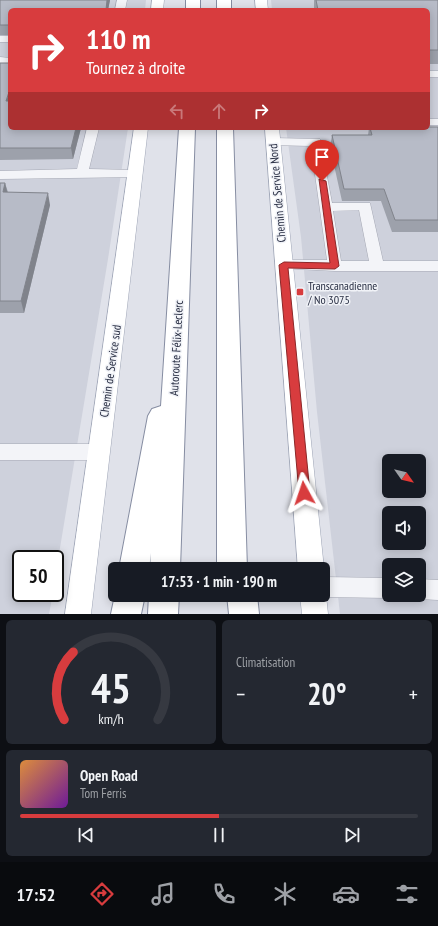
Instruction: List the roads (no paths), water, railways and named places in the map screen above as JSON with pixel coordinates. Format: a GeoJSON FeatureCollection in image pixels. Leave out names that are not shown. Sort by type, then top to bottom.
{"type":"FeatureCollection","features":[{"type":"Feature","properties":{"kind":"highway","name":"Autoroute Félix-Leclerc"},"geometry":{"type":"LineString","coordinates":[[165,562],[187,130]]}},
{"type":"Feature","properties":{"kind":"highway"},"geometry":{"type":"LineString","coordinates":[[225,130],[232,562]]}},
{"type":"Feature","properties":{"kind":"highway"},"geometry":{"type":"LineString","coordinates":[[135,562],[177,322]]}},
{"type":"Feature","properties":{"kind":"highway"},"geometry":{"type":"LineString","coordinates":[[231,507],[238,562]]}},
{"type":"Feature","properties":{"kind":"highway"},"geometry":{"type":"LineString","coordinates":[[126,614],[129,602]]}},
{"type":"Feature","properties":{"kind":"highway"},"geometry":{"type":"LineString","coordinates":[[163,614],[164,602]]}},
{"type":"Feature","properties":{"kind":"highway"},"geometry":{"type":"LineString","coordinates":[[233,602],[233,614]]}},
{"type":"Feature","properties":{"kind":"highway"},"geometry":{"type":"LineString","coordinates":[[243,602],[244,614]]}},
{"type":"Feature","properties":{"kind":"main road","name":"Chemin de Service sud"},"geometry":{"type":"LineString","coordinates":[[78,614],[141,130]]}},
{"type":"Feature","properties":{"kind":"main road","name":"Chemin de Service Nord"},"geometry":{"type":"LineString","coordinates":[[272,135],[310,562]]}},
{"type":"Feature","properties":{"kind":"main road"},"geometry":{"type":"LineString","coordinates":[[314,602],[315,614]]}},
{"type":"Feature","properties":{"kind":"lane"},"geometry":{"type":"LineString","coordinates":[[82,173],[93,130]]}},
{"type":"Feature","properties":{"kind":"lane"},"geometry":{"type":"LineString","coordinates":[[272,135],[322,140],[326,207],[335,266]]}},
{"type":"Feature","properties":{"kind":"lane"},"geometry":{"type":"LineString","coordinates":[[0,175],[82,173],[135,174]]}},
{"type":"Feature","properties":{"kind":"lane"},"geometry":{"type":"LineString","coordinates":[[326,207],[365,206],[377,266]]}},
{"type":"Feature","properties":{"kind":"lane"},"geometry":{"type":"LineString","coordinates":[[284,265],[438,266]]}},
{"type":"Feature","properties":{"kind":"lane"},"geometry":{"type":"LineString","coordinates":[[0,452],[99,452]]}},
{"type":"Feature","properties":{"kind":"lane"},"geometry":{"type":"LineString","coordinates":[[330,587],[382,588]]}},
{"type":"Feature","properties":{"kind":"lane"},"geometry":{"type":"LineString","coordinates":[[426,589],[438,590]]}},
{"type":"Feature","properties":{"kind":"place","name":"Transcanadienne / No 3075"},"geometry":{"type":"Point","coordinates":[300,292]}}]}
